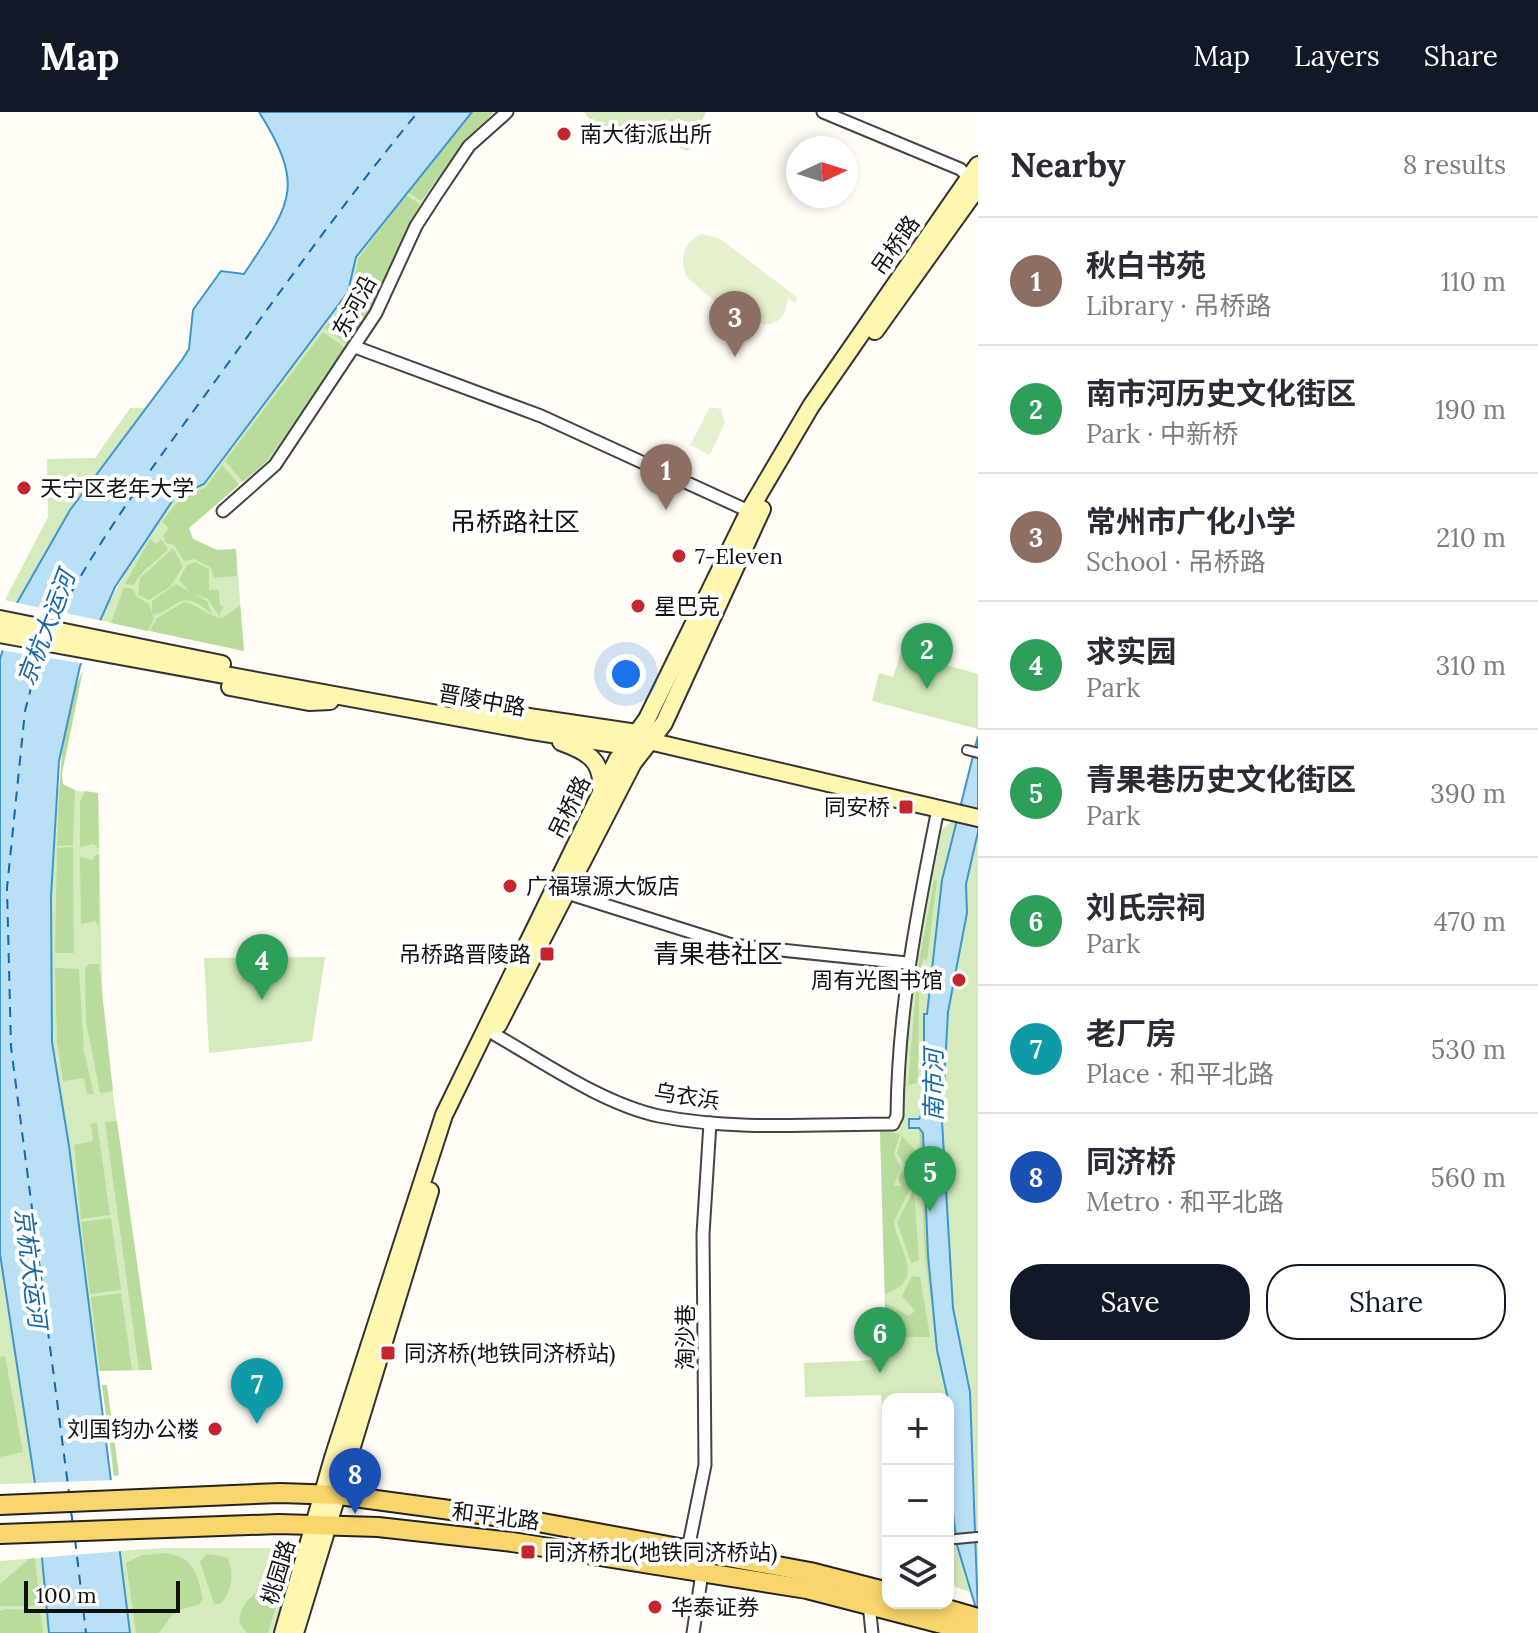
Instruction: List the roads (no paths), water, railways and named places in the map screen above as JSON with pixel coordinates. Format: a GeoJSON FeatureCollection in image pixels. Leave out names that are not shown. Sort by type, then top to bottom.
{"type":"FeatureCollection","features":[{"type":"Feature","properties":{"kind":"main road","name":"吊桥路"},"geometry":{"type":"LineString","coordinates":[[322,1524],[444,1115],[601,792],[637,740],[664,723],[754,513],[975,176]]}},
{"type":"Feature","properties":{"kind":"main road","name":"晋陵中路"},"geometry":{"type":"LineString","coordinates":[[0,619],[106,652],[526,730],[637,740]]}},
{"type":"Feature","properties":{"kind":"main road","name":"晋陵中路"},"geometry":{"type":"LineString","coordinates":[[0,634],[637,740],[978,818]]}},
{"type":"Feature","properties":{"kind":"main road"},"geometry":{"type":"LineString","coordinates":[[526,730],[591,756],[602,774],[601,792]]}},
{"type":"Feature","properties":{"kind":"main road","name":"吊桥路"},"geometry":{"type":"LineString","coordinates":[[331,1494],[453,1119],[633,763],[637,740]]}},
{"type":"Feature","properties":{"kind":"main road","name":"和平北路"},"geometry":{"type":"LineString","coordinates":[[0,1505],[331,1494],[532,1521],[839,1578],[882,1590]]}},
{"type":"Feature","properties":{"kind":"main road","name":"和平北路"},"geometry":{"type":"LineString","coordinates":[[1,1534],[142,1527],[322,1524],[512,1542],[702,1573],[970,1625]]}},
{"type":"Feature","properties":{"kind":"main road","name":"桃园路"},"geometry":{"type":"LineString","coordinates":[[283,1633],[322,1524]]}},
{"type":"Feature","properties":{"kind":"main road","name":"桃园路"},"geometry":{"type":"LineString","coordinates":[[295,1633],[322,1524]]}},
{"type":"Feature","properties":{"kind":"main road","name":"和平北路"},"geometry":{"type":"LineString","coordinates":[[938,1609],[970,1625]]}},
{"type":"Feature","properties":{"kind":"street","name":"东河沿"},"geometry":{"type":"LineString","coordinates":[[223,511],[275,465],[355,347],[436,195],[469,146],[507,112]]}},
{"type":"Feature","properties":{"kind":"street"},"geometry":{"type":"LineString","coordinates":[[823,112],[975,176]]}},
{"type":"Feature","properties":{"kind":"street"},"geometry":{"type":"LineString","coordinates":[[355,347],[541,416],[754,513]]}},
{"type":"Feature","properties":{"kind":"street"},"geometry":{"type":"LineString","coordinates":[[567,893],[732,945],[907,963],[946,811]]}},
{"type":"Feature","properties":{"kind":"street","name":"乌衣浜"},"geometry":{"type":"LineString","coordinates":[[494,1034],[586,1087],[656,1115],[710,1123],[893,1124],[907,963]]}},
{"type":"Feature","properties":{"kind":"street","name":"淘沙巷"},"geometry":{"type":"LineString","coordinates":[[688,1549],[703,1491],[705,1465],[703,1234],[710,1123]]}},
{"type":"Feature","properties":{"kind":"street"},"geometry":{"type":"LineString","coordinates":[[956,1539],[977,1537]]}},
{"type":"Feature","properties":{"kind":"street"},"geometry":{"type":"LineString","coordinates":[[693,1633],[702,1573]]}},
{"type":"Feature","properties":{"kind":"street"},"geometry":{"type":"LineString","coordinates":[[869,1604],[872,1633]]}},
{"type":"Feature","properties":{"kind":"water","name":"京杭大运河"},"geometry":{"type":"Polygon","coordinates":[[[259,112],[472,112],[356,257],[348,292],[204,484],[175,497],[115,587],[80,666],[59,761],[51,897],[52,1042],[69,1146],[130,1633],[49,1633],[35,1483],[0,1254],[0,659],[17,603],[70,510],[189,349],[193,310],[221,271],[244,274],[282,212],[287,195],[283,160],[259,112]]]}},
{"type":"Feature","properties":{"kind":"water","name":"南市河"},"geometry":{"type":"Polygon","coordinates":[[[978,736],[978,832],[966,884],[967,913],[948,1012],[942,1121],[953,1308],[970,1392],[978,1615],[957,1545],[954,1521],[954,1393],[947,1393],[937,1350],[928,1255],[923,1133],[919,1128],[909,1128],[909,1119],[919,1119],[924,1110],[924,1014],[927,1014],[942,880],[978,736]]]}},
{"type":"Feature","properties":{"kind":"place","name":"南大街派出所"},"geometry":{"type":"Point","coordinates":[564,134]}},
{"type":"Feature","properties":{"kind":"place","name":"常州市广化小学"},"geometry":{"type":"Point","coordinates":[735,357]}},
{"type":"Feature","properties":{"kind":"place","name":"天宁区老年大学"},"geometry":{"type":"Point","coordinates":[24,488]}},
{"type":"Feature","properties":{"kind":"place","name":"秋白书苑"},"geometry":{"type":"Point","coordinates":[666,510]}},
{"type":"Feature","properties":{"kind":"place","name":"7-Eleven"},"geometry":{"type":"Point","coordinates":[679,556]}},
{"type":"Feature","properties":{"kind":"place","name":"星巴克"},"geometry":{"type":"Point","coordinates":[638,606]}},
{"type":"Feature","properties":{"kind":"place","name":"南市河历史文化街区"},"geometry":{"type":"Point","coordinates":[927,689]}},
{"type":"Feature","properties":{"kind":"place","name":"同安桥"},"geometry":{"type":"Point","coordinates":[906,807]}},
{"type":"Feature","properties":{"kind":"place","name":"广福璟源大饭店"},"geometry":{"type":"Point","coordinates":[510,886]}},
{"type":"Feature","properties":{"kind":"place","name":"吊桥路晋陵路"},"geometry":{"type":"Point","coordinates":[547,954]}},
{"type":"Feature","properties":{"kind":"place","name":"周有光图书馆"},"geometry":{"type":"Point","coordinates":[959,980]}},
{"type":"Feature","properties":{"kind":"place","name":"求实园"},"geometry":{"type":"Point","coordinates":[262,1000]}},
{"type":"Feature","properties":{"kind":"place","name":"青果巷历史文化街区"},"geometry":{"type":"Point","coordinates":[930,1212]}},
{"type":"Feature","properties":{"kind":"place","name":"同济桥(地铁同济桥站)"},"geometry":{"type":"Point","coordinates":[388,1353]}},
{"type":"Feature","properties":{"kind":"place","name":"刘氏宗祠"},"geometry":{"type":"Point","coordinates":[880,1373]}},
{"type":"Feature","properties":{"kind":"place","name":"老厂房"},"geometry":{"type":"Point","coordinates":[257,1424]}},
{"type":"Feature","properties":{"kind":"place","name":"刘国钧办公楼"},"geometry":{"type":"Point","coordinates":[215,1429]}},
{"type":"Feature","properties":{"kind":"place","name":"同济桥"},"geometry":{"type":"Point","coordinates":[355,1514]}},
{"type":"Feature","properties":{"kind":"place","name":"同济桥北(地铁同济桥站)"},"geometry":{"type":"Point","coordinates":[528,1552]}},
{"type":"Feature","properties":{"kind":"place","name":"华泰证券"},"geometry":{"type":"Point","coordinates":[655,1607]}},
{"type":"Feature","properties":{"kind":"district","name":"吊桥路社区"},"geometry":{"type":"Point","coordinates":[515,521]}},
{"type":"Feature","properties":{"kind":"district","name":"青果巷社区"},"geometry":{"type":"Point","coordinates":[718,953]}}]}
